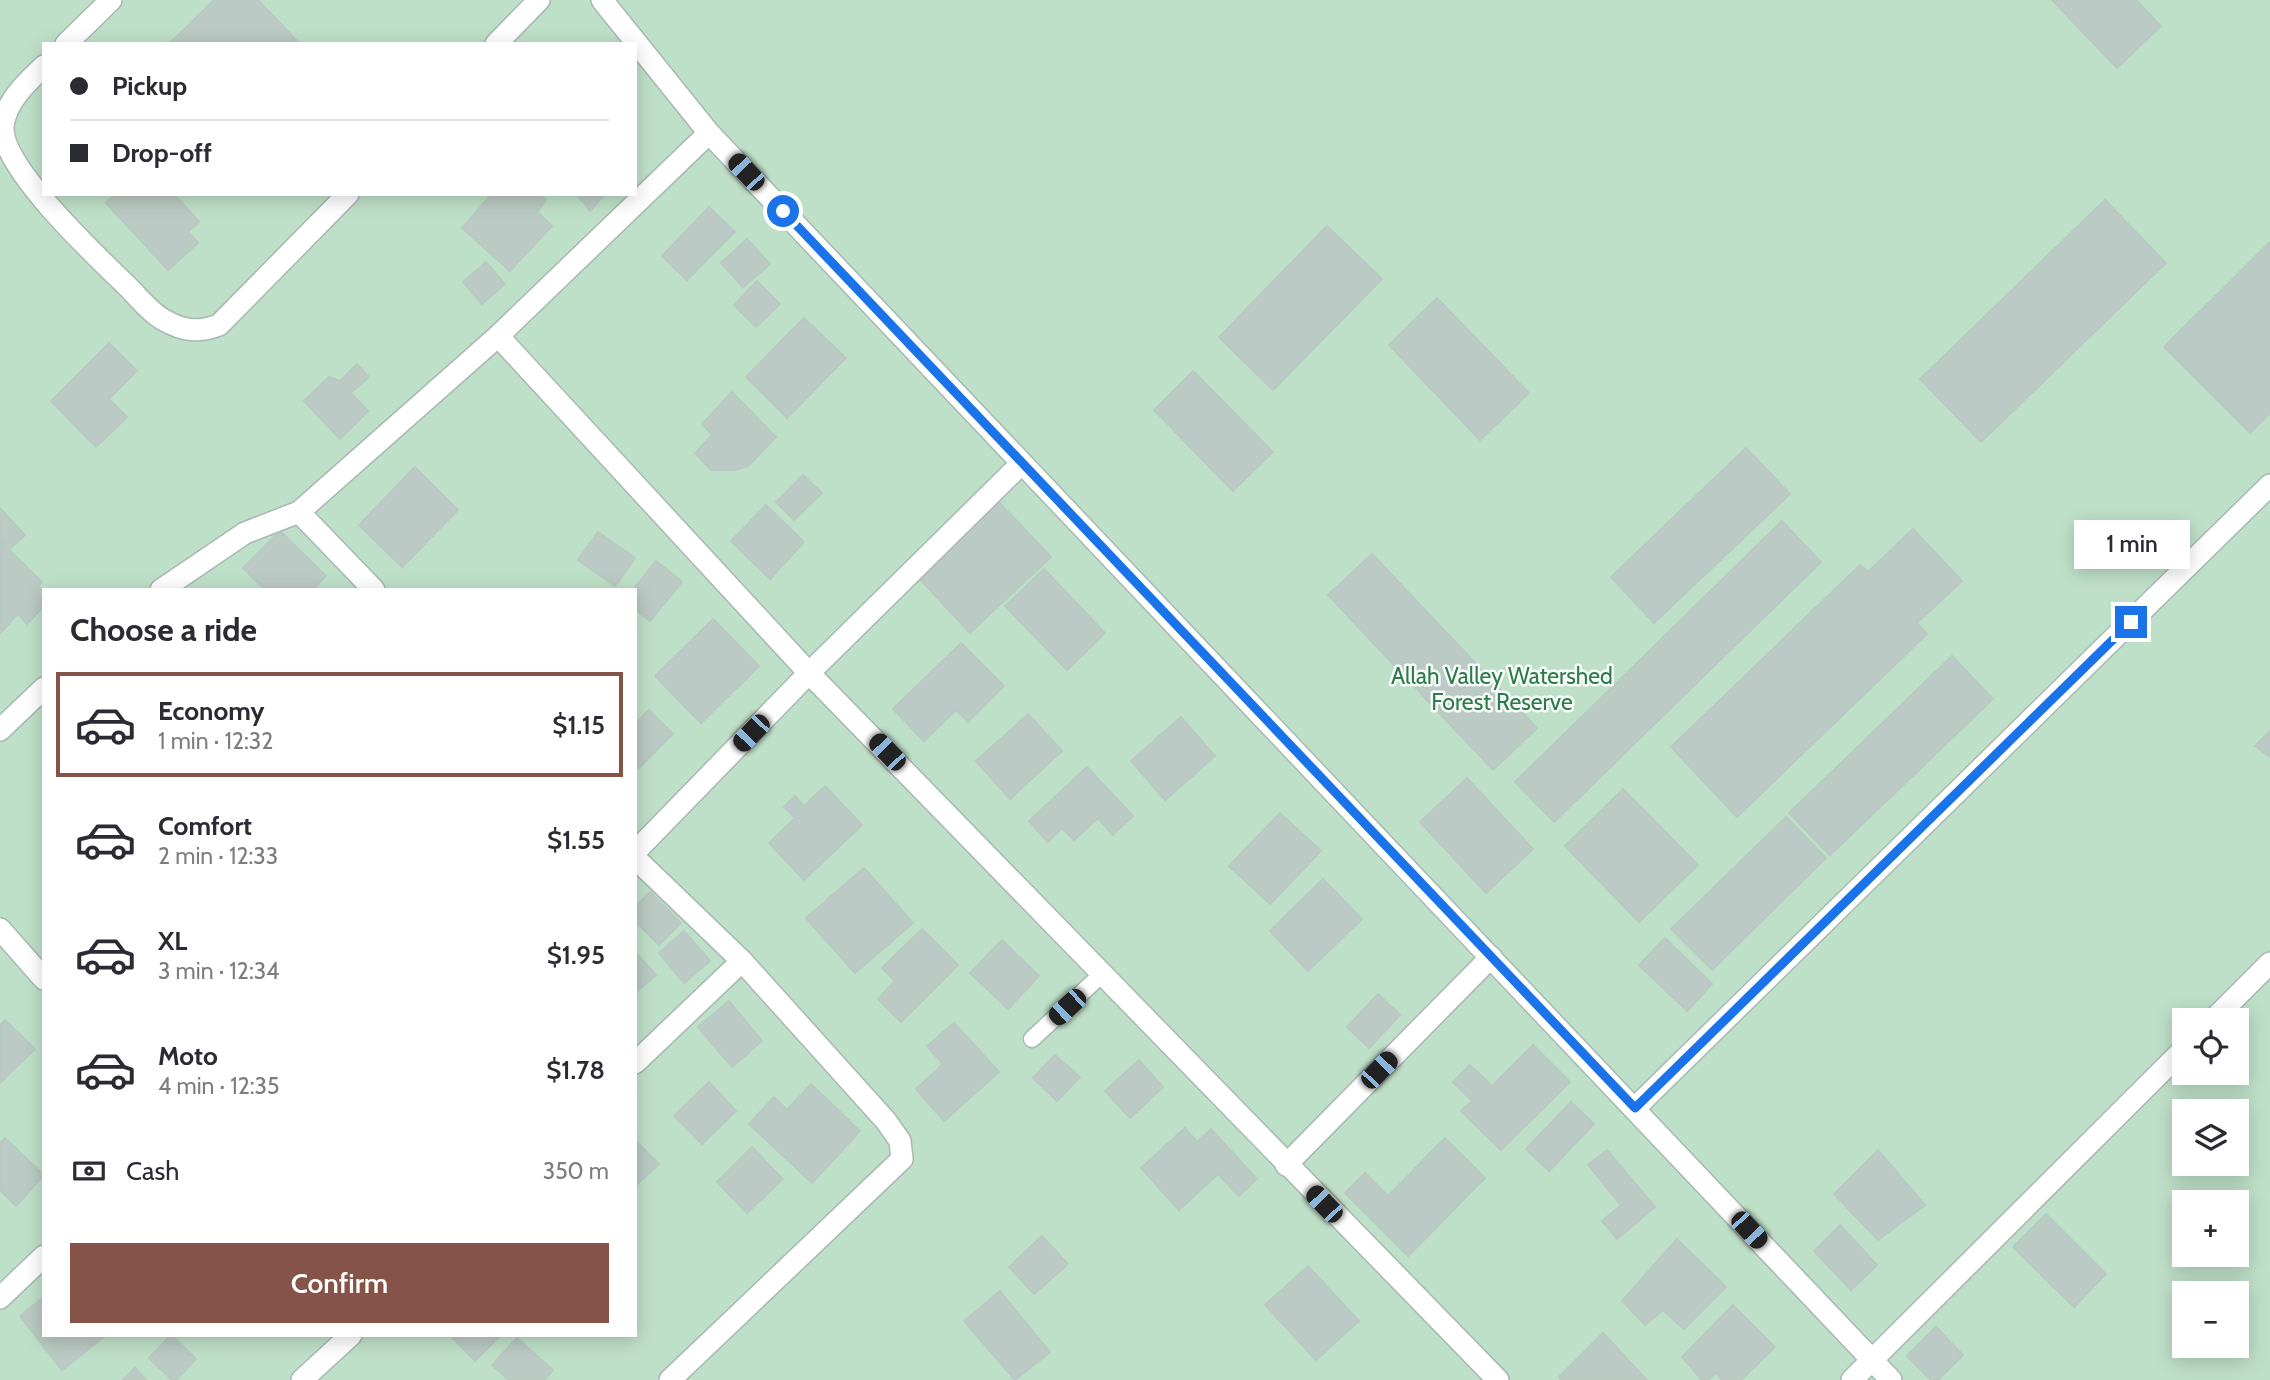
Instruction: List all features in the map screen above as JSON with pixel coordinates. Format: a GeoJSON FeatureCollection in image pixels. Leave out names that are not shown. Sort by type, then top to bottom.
{"type":"FeatureCollection","features":[{"type":"Feature","properties":{"kind":"street"},"geometry":{"type":"LineString","coordinates":[[68,42],[111,0]]}},
{"type":"Feature","properties":{"kind":"street"},"geometry":{"type":"LineString","coordinates":[[498,42],[539,0]]}},
{"type":"Feature","properties":{"kind":"street"},"geometry":{"type":"LineString","coordinates":[[602,0],[636,42]]}},
{"type":"Feature","properties":{"kind":"street"},"geometry":{"type":"LineString","coordinates":[[637,44],[709,133],[1891,1380]]}},
{"type":"Feature","properties":{"kind":"street"},"geometry":{"type":"LineString","coordinates":[[42,68],[17,93],[3,127],[7,148],[20,171],[69,230],[161,319],[182,328],[202,332],[219,325],[346,196]]}},
{"type":"Feature","properties":{"kind":"street"},"geometry":{"type":"LineString","coordinates":[[164,588],[245,533],[299,513],[498,336],[709,133]]}},
{"type":"Feature","properties":{"kind":"street"},"geometry":{"type":"LineString","coordinates":[[498,336],[809,673],[1497,1380]]}},
{"type":"Feature","properties":{"kind":"street"},"geometry":{"type":"LineString","coordinates":[[637,850],[809,673],[1022,463]]}},
{"type":"Feature","properties":{"kind":"street"},"geometry":{"type":"LineString","coordinates":[[1635,1108],[2270,485]]}},
{"type":"Feature","properties":{"kind":"street"},"geometry":{"type":"LineString","coordinates":[[299,513],[372,588]]}},
{"type":"Feature","properties":{"kind":"street"},"geometry":{"type":"LineString","coordinates":[[0,730],[42,690]]}},
{"type":"Feature","properties":{"kind":"street"},"geometry":{"type":"LineString","coordinates":[[637,860],[742,961],[886,1121],[900,1141],[902,1160],[670,1380]]}},
{"type":"Feature","properties":{"kind":"street"},"geometry":{"type":"LineString","coordinates":[[0,929],[42,977]]}},
{"type":"Feature","properties":{"kind":"street"},"geometry":{"type":"LineString","coordinates":[[1286,1165],[1492,957]]}},
{"type":"Feature","properties":{"kind":"street"},"geometry":{"type":"LineString","coordinates":[[637,1061],[742,961]]}},
{"type":"Feature","properties":{"kind":"street"},"geometry":{"type":"LineString","coordinates":[[2225,1008],[2270,963]]}},
{"type":"Feature","properties":{"kind":"street"},"geometry":{"type":"LineString","coordinates":[[1852,1380],[2172,1061]]}},
{"type":"Feature","properties":{"kind":"street"},"geometry":{"type":"LineString","coordinates":[[0,1298],[42,1258]]}},
{"type":"Feature","properties":{"kind":"street"},"geometry":{"type":"LineString","coordinates":[[302,1380],[349,1337]]}},
{"type":"Feature","properties":{"kind":"lane"},"geometry":{"type":"LineString","coordinates":[[1032,1040],[1101,975]]}},
{"type":"Feature","properties":{"kind":"green space","name":"Allah Valley Watershed Forest Reserve"},"geometry":{"type":"Polygon","coordinates":[[[0,0],[2270,0],[2270,1380],[0,1380],[0,0]]]}},
{"type":"Feature","properties":{"kind":"building"},"geometry":{"type":"Polygon","coordinates":[[[214,0],[258,0],[298,42],[171,42],[214,0]]]}},
{"type":"Feature","properties":{"kind":"building"},"geometry":{"type":"Polygon","coordinates":[[[2052,0],[2136,0],[2161,26],[2117,68],[2052,0]]]}},
{"type":"Feature","properties":{"kind":"building"},"geometry":{"type":"Polygon","coordinates":[[[113,196],[176,196],[199,222],[188,232],[198,243],[168,270],[106,203],[113,196]]]}},
{"type":"Feature","properties":{"kind":"building"},"geometry":{"type":"Polygon","coordinates":[[[490,196],[541,196],[546,200],[537,212],[552,226],[510,271],[462,228],[490,196]]]}},
{"type":"Feature","properties":{"kind":"building"},"geometry":{"type":"Polygon","coordinates":[[[579,196],[603,196],[590,211],[579,196]]]}},
{"type":"Feature","properties":{"kind":"building"},"geometry":{"type":"Polygon","coordinates":[[[2105,200],[2166,263],[1981,442],[1920,379],[2105,200]]]}},
{"type":"Feature","properties":{"kind":"building"},"geometry":{"type":"Polygon","coordinates":[[[709,207],[735,232],[687,280],[662,256],[709,207]]]}},
{"type":"Feature","properties":{"kind":"building"},"geometry":{"type":"Polygon","coordinates":[[[1327,226],[1382,279],[1273,390],[1219,337],[1327,226]]]}},
{"type":"Feature","properties":{"kind":"building"},"geometry":{"type":"Polygon","coordinates":[[[747,239],[770,264],[743,287],[721,263],[747,239]]]}},
{"type":"Feature","properties":{"kind":"building"},"geometry":{"type":"Polygon","coordinates":[[[2270,242],[2270,413],[2250,433],[2164,347],[2270,242]]]}},
{"type":"Feature","properties":{"kind":"building"},"geometry":{"type":"Polygon","coordinates":[[[486,262],[505,284],[482,304],[463,282],[486,262]]]}},
{"type":"Feature","properties":{"kind":"building"},"geometry":{"type":"Polygon","coordinates":[[[757,281],[780,304],[756,327],[734,305],[757,281]]]}},
{"type":"Feature","properties":{"kind":"building"},"geometry":{"type":"Polygon","coordinates":[[[1437,298],[1529,393],[1480,440],[1389,345],[1437,298]]]}},
{"type":"Feature","properties":{"kind":"building"},"geometry":{"type":"Polygon","coordinates":[[[804,318],[846,358],[787,418],[746,377],[804,318]]]}},
{"type":"Feature","properties":{"kind":"building"},"geometry":{"type":"Polygon","coordinates":[[[109,343],[137,371],[109,399],[127,417],[96,447],[51,401],[109,343]]]}},
{"type":"Feature","properties":{"kind":"building"},"geometry":{"type":"Polygon","coordinates":[[[357,364],[369,377],[351,393],[368,411],[340,439],[304,401],[329,377],[340,381],[357,364]]]}},
{"type":"Feature","properties":{"kind":"building"},"geometry":{"type":"Polygon","coordinates":[[[1193,371],[1273,452],[1233,491],[1154,410],[1193,371]]]}},
{"type":"Feature","properties":{"kind":"building"},"geometry":{"type":"Polygon","coordinates":[[[732,392],[776,437],[748,466],[735,470],[711,470],[695,453],[712,435],[702,424],[732,392]]]}},
{"type":"Feature","properties":{"kind":"building"},"geometry":{"type":"Polygon","coordinates":[[[1746,448],[1790,494],[1654,623],[1611,577],[1746,448]]]}},
{"type":"Feature","properties":{"kind":"building"},"geometry":{"type":"Polygon","coordinates":[[[415,467],[458,510],[402,567],[359,525],[415,467]]]}},
{"type":"Feature","properties":{"kind":"building"},"geometry":{"type":"Polygon","coordinates":[[[803,475],[822,493],[794,520],[776,502],[803,475]]]}},
{"type":"Feature","properties":{"kind":"building"},"geometry":{"type":"Polygon","coordinates":[[[997,500],[1051,557],[970,633],[916,575],[997,500]]]}},
{"type":"Feature","properties":{"kind":"building"},"geometry":{"type":"Polygon","coordinates":[[[766,505],[804,542],[770,579],[731,541],[766,505]]]}},
{"type":"Feature","properties":{"kind":"building"},"geometry":{"type":"Polygon","coordinates":[[[0,508],[25,535],[11,548],[0,539],[0,508]]]}},
{"type":"Feature","properties":{"kind":"building"},"geometry":{"type":"Polygon","coordinates":[[[1782,521],[1821,562],[1554,822],[1515,782],[1782,521]]]}},
{"type":"Feature","properties":{"kind":"building"},"geometry":{"type":"Polygon","coordinates":[[[1913,529],[1962,581],[1917,623],[1927,634],[1737,817],[1671,747],[1860,565],[1868,572],[1913,529]]]}},
{"type":"Feature","properties":{"kind":"building"},"geometry":{"type":"Polygon","coordinates":[[[280,531],[326,576],[314,588],[263,588],[243,568],[280,531]]]}},
{"type":"Feature","properties":{"kind":"building"},"geometry":{"type":"Polygon","coordinates":[[[598,532],[635,558],[615,586],[578,560],[598,532]]]}},
{"type":"Feature","properties":{"kind":"building"},"geometry":{"type":"Polygon","coordinates":[[[1,542],[42,582],[38,586],[42,590],[42,608],[27,624],[18,614],[0,633],[1,542]]]}},
{"type":"Feature","properties":{"kind":"building"},"geometry":{"type":"Polygon","coordinates":[[[1372,554],[1537,728],[1493,770],[1328,595],[1372,554]]]}},
{"type":"Feature","properties":{"kind":"building"},"geometry":{"type":"Polygon","coordinates":[[[656,561],[682,582],[650,621],[637,611],[637,588],[635,588],[656,561]]]}},
{"type":"Feature","properties":{"kind":"building"},"geometry":{"type":"Polygon","coordinates":[[[1044,569],[1105,633],[1067,670],[1005,606],[1044,569]]]}},
{"type":"Feature","properties":{"kind":"building"},"geometry":{"type":"Polygon","coordinates":[[[713,619],[759,666],[701,723],[655,676],[713,619]]]}},
{"type":"Feature","properties":{"kind":"building"},"geometry":{"type":"Polygon","coordinates":[[[961,643],[1004,686],[968,722],[956,710],[924,741],[893,709],[961,643]]]}},
{"type":"Feature","properties":{"kind":"building"},"geometry":{"type":"Polygon","coordinates":[[[1952,656],[1993,699],[1830,855],[1789,813],[1952,656]]]}},
{"type":"Feature","properties":{"kind":"building"},"geometry":{"type":"Polygon","coordinates":[[[649,710],[673,734],[639,768],[637,766],[637,722],[649,710]]]}},
{"type":"Feature","properties":{"kind":"building"},"geometry":{"type":"Polygon","coordinates":[[[1028,714],[1062,751],[1010,799],[976,761],[1028,714]]]}},
{"type":"Feature","properties":{"kind":"building"},"geometry":{"type":"Polygon","coordinates":[[[1181,717],[1215,756],[1165,800],[1131,761],[1181,717]]]}},
{"type":"Feature","properties":{"kind":"building"},"geometry":{"type":"Polygon","coordinates":[[[2270,731],[2270,757],[2255,746],[2270,731]]]}},
{"type":"Feature","properties":{"kind":"building"},"geometry":{"type":"Polygon","coordinates":[[[1087,767],[1133,816],[1113,835],[1098,818],[1074,840],[1062,828],[1048,842],[1029,821],[1087,767]]]}},
{"type":"Feature","properties":{"kind":"building"},"geometry":{"type":"Polygon","coordinates":[[[1467,778],[1533,849],[1486,893],[1420,822],[1467,778]]]}},
{"type":"Feature","properties":{"kind":"building"},"geometry":{"type":"Polygon","coordinates":[[[825,786],[862,825],[804,880],[769,843],[795,818],[784,807],[795,796],[804,806],[825,786]]]}},
{"type":"Feature","properties":{"kind":"building"},"geometry":{"type":"Polygon","coordinates":[[[1623,789],[1698,865],[1639,922],[1565,846],[1623,789]]]}},
{"type":"Feature","properties":{"kind":"building"},"geometry":{"type":"Polygon","coordinates":[[[1280,813],[1321,851],[1270,904],[1229,866],[1280,813]]]}},
{"type":"Feature","properties":{"kind":"building"},"geometry":{"type":"Polygon","coordinates":[[[1786,817],[1826,858],[1712,970],[1671,929],[1786,817]]]}},
{"type":"Feature","properties":{"kind":"building"},"geometry":{"type":"Polygon","coordinates":[[[864,868],[913,923],[855,973],[806,918],[864,868]]]}},
{"type":"Feature","properties":{"kind":"building"},"geometry":{"type":"Polygon","coordinates":[[[1323,879],[1362,919],[1308,971],[1270,931],[1323,879]]]}},
{"type":"Feature","properties":{"kind":"building"},"geometry":{"type":"Polygon","coordinates":[[[650,892],[681,923],[659,945],[637,923],[637,905],[650,892]]]}},
{"type":"Feature","properties":{"kind":"building"},"geometry":{"type":"Polygon","coordinates":[[[922,929],[958,965],[901,1022],[878,999],[895,981],[882,968],[922,929]]]}},
{"type":"Feature","properties":{"kind":"building"},"geometry":{"type":"Polygon","coordinates":[[[684,931],[710,961],[684,983],[659,953],[684,931]]]}},
{"type":"Feature","properties":{"kind":"building"},"geometry":{"type":"Polygon","coordinates":[[[1665,938],[1712,984],[1687,1011],[1639,965],[1665,938]]]}},
{"type":"Feature","properties":{"kind":"building"},"geometry":{"type":"Polygon","coordinates":[[[1002,940],[1039,976],[1008,1009],[970,973],[1002,940]]]}},
{"type":"Feature","properties":{"kind":"building"},"geometry":{"type":"Polygon","coordinates":[[[637,954],[656,975],[637,991],[637,954]]]}},
{"type":"Feature","properties":{"kind":"building"},"geometry":{"type":"Polygon","coordinates":[[[1378,994],[1400,1015],[1369,1048],[1347,1027],[1378,994]]]}},
{"type":"Feature","properties":{"kind":"building"},"geometry":{"type":"Polygon","coordinates":[[[729,1001],[762,1041],[732,1067],[698,1027],[729,1001]]]}},
{"type":"Feature","properties":{"kind":"building"},"geometry":{"type":"Polygon","coordinates":[[[5,1020],[35,1049],[1,1082],[0,1025],[5,1020]]]}},
{"type":"Feature","properties":{"kind":"building"},"geometry":{"type":"Polygon","coordinates":[[[954,1023],[999,1072],[944,1121],[916,1089],[943,1064],[927,1046],[954,1023]]]}},
{"type":"Feature","properties":{"kind":"building"},"geometry":{"type":"Polygon","coordinates":[[[1533,1045],[1570,1082],[1501,1150],[1461,1111],[1472,1101],[1453,1082],[1470,1065],[1492,1086],[1533,1045]]]}},
{"type":"Feature","properties":{"kind":"building"},"geometry":{"type":"Polygon","coordinates":[[[1055,1055],[1080,1077],[1057,1101],[1033,1078],[1055,1055]]]}},
{"type":"Feature","properties":{"kind":"building"},"geometry":{"type":"Polygon","coordinates":[[[1139,1060],[1163,1087],[1130,1118],[1105,1091],[1139,1060]]]}},
{"type":"Feature","properties":{"kind":"building"},"geometry":{"type":"Polygon","coordinates":[[[709,1082],[736,1111],[702,1144],[674,1116],[709,1082]]]}},
{"type":"Feature","properties":{"kind":"building"},"geometry":{"type":"Polygon","coordinates":[[[811,1084],[860,1131],[812,1183],[749,1124],[774,1097],[787,1110],[811,1084]]]}},
{"type":"Feature","properties":{"kind":"building"},"geometry":{"type":"Polygon","coordinates":[[[1571,1102],[1594,1124],[1549,1171],[1526,1149],[1571,1102]]]}},
{"type":"Feature","properties":{"kind":"building"},"geometry":{"type":"Polygon","coordinates":[[[1185,1128],[1197,1142],[1211,1129],[1257,1179],[1239,1196],[1218,1174],[1179,1210],[1141,1168],[1185,1128]]]}},
{"type":"Feature","properties":{"kind":"building"},"geometry":{"type":"Polygon","coordinates":[[[5,1138],[42,1173],[42,1177],[16,1206],[0,1190],[0,1143],[5,1138]]]}},
{"type":"Feature","properties":{"kind":"building"},"geometry":{"type":"Polygon","coordinates":[[[1445,1138],[1485,1178],[1408,1256],[1345,1193],[1365,1173],[1388,1196],[1445,1138]]]}},
{"type":"Feature","properties":{"kind":"building"},"geometry":{"type":"Polygon","coordinates":[[[637,1142],[659,1164],[637,1184],[637,1142]]]}},
{"type":"Feature","properties":{"kind":"building"},"geometry":{"type":"Polygon","coordinates":[[[752,1147],[783,1179],[747,1213],[717,1182],[752,1147]]]}},
{"type":"Feature","properties":{"kind":"building"},"geometry":{"type":"Polygon","coordinates":[[[1607,1150],[1655,1207],[1617,1239],[1602,1221],[1621,1205],[1588,1165],[1607,1150]]]}},
{"type":"Feature","properties":{"kind":"building"},"geometry":{"type":"Polygon","coordinates":[[[1878,1150],[1925,1205],[1878,1240],[1834,1194],[1878,1150]]]}},
{"type":"Feature","properties":{"kind":"building"},"geometry":{"type":"Polygon","coordinates":[[[2046,1214],[2106,1274],[2074,1307],[2013,1247],[2046,1214]]]}},
{"type":"Feature","properties":{"kind":"building"},"geometry":{"type":"Polygon","coordinates":[[[1840,1225],[1877,1265],[1851,1290],[1814,1251],[1840,1225]]]}},
{"type":"Feature","properties":{"kind":"building"},"geometry":{"type":"Polygon","coordinates":[[[1042,1236],[1068,1264],[1034,1294],[1009,1267],[1042,1236]]]}},
{"type":"Feature","properties":{"kind":"building"},"geometry":{"type":"Polygon","coordinates":[[[1677,1239],[1726,1287],[1684,1329],[1663,1310],[1645,1325],[1622,1301],[1677,1239]]]}},
{"type":"Feature","properties":{"kind":"building"},"geometry":{"type":"Polygon","coordinates":[[[1308,1266],[1359,1321],[1316,1360],[1265,1305],[1308,1266]]]}},
{"type":"Feature","properties":{"kind":"building"},"geometry":{"type":"Polygon","coordinates":[[[1000,1291],[1050,1352],[1015,1380],[964,1321],[1000,1291]]]}},
{"type":"Feature","properties":{"kind":"building"},"geometry":{"type":"Polygon","coordinates":[[[42,1299],[42,1337],[103,1337],[62,1370],[20,1316],[42,1299]]]}},
{"type":"Feature","properties":{"kind":"building"},"geometry":{"type":"Polygon","coordinates":[[[1733,1305],[1775,1347],[1741,1380],[1722,1380],[1716,1373],[1708,1380],[1702,1380],[1682,1357],[1733,1305]]]}},
{"type":"Feature","properties":{"kind":"building"},"geometry":{"type":"Polygon","coordinates":[[[1936,1327],[1963,1355],[1938,1380],[1931,1380],[1907,1356],[1936,1327]]]}},
{"type":"Feature","properties":{"kind":"building"},"geometry":{"type":"Polygon","coordinates":[[[1603,1333],[1647,1380],[1561,1380],[1559,1377],[1603,1333]]]}},
{"type":"Feature","properties":{"kind":"building"},"geometry":{"type":"Polygon","coordinates":[[[169,1337],[173,1337],[196,1359],[176,1380],[172,1380],[149,1358],[169,1337]]]}},
{"type":"Feature","properties":{"kind":"building"},"geometry":{"type":"Polygon","coordinates":[[[452,1337],[499,1337],[475,1361],[452,1337]]]}},
{"type":"Feature","properties":{"kind":"building"},"geometry":{"type":"Polygon","coordinates":[[[517,1338],[553,1370],[544,1380],[509,1380],[492,1365],[517,1338]]]}},
{"type":"Feature","properties":{"kind":"building"},"geometry":{"type":"Polygon","coordinates":[[[135,1368],[146,1380],[123,1380],[135,1368]]]}},
{"type":"Feature","properties":{"kind":"route"},"geometry":{"type":"LineString","coordinates":[[783,211],[1635,1108],[2131,622]]}}]}
